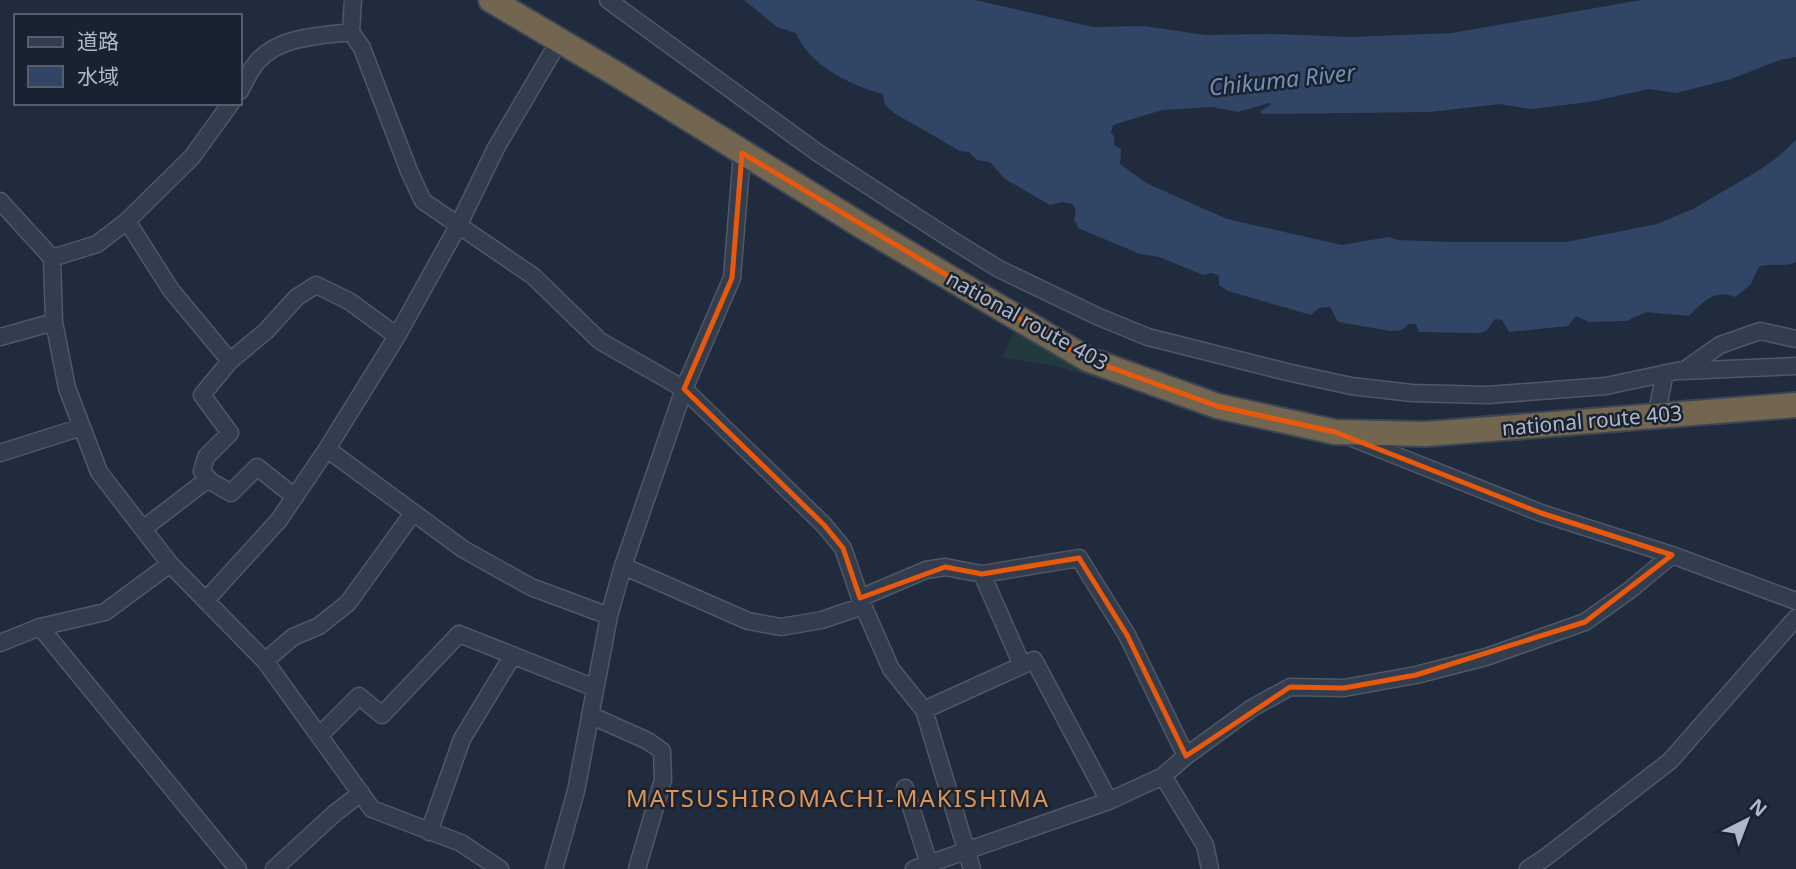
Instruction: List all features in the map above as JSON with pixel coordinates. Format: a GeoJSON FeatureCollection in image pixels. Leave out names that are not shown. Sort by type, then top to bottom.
{"type":"FeatureCollection","features":[{"type":"Feature","properties":{"kind":"highway","name":"national route 403"},"geometry":{"type":"LineString","coordinates":[[491,0],[1087,359],[1217,406],[1335,432],[1426,434],[1796,405]]}},
{"type":"Feature","properties":{"kind":"street"},"geometry":{"type":"LineString","coordinates":[[353,0],[351,32],[362,48],[423,201],[533,276],[600,341],[684,389],[824,525],[843,548],[862,602],[891,669],[924,710],[972,869]]}},
{"type":"Feature","properties":{"kind":"street"},"geometry":{"type":"LineString","coordinates":[[608,0],[818,153],[952,240],[999,269],[1099,317],[1148,337],[1351,386],[1412,393],[1488,395],[1606,386],[1686,369],[1720,345],[1760,331],[1796,339]]}},
{"type":"Feature","properties":{"kind":"street"},"geometry":{"type":"LineString","coordinates":[[242,87],[257,61],[275,47],[292,41],[351,32]]}},
{"type":"Feature","properties":{"kind":"street"},"geometry":{"type":"LineString","coordinates":[[207,599],[279,520],[327,449],[397,336],[458,226],[496,148],[559,41]]}},
{"type":"Feature","properties":{"kind":"street"},"geometry":{"type":"LineString","coordinates":[[52,258],[97,244],[127,221],[192,157],[230,105]]}},
{"type":"Feature","properties":{"kind":"street"},"geometry":{"type":"LineString","coordinates":[[554,869],[576,791],[609,615],[623,566],[684,389],[732,278],[742,153]]}},
{"type":"Feature","properties":{"kind":"street"},"geometry":{"type":"LineString","coordinates":[[0,201],[52,258],[54,322],[67,388],[99,472],[170,564],[265,661],[372,809],[461,843],[500,869]]}},
{"type":"Feature","properties":{"kind":"street"},"geometry":{"type":"LineString","coordinates":[[127,221],[171,290],[230,361]]}},
{"type":"Feature","properties":{"kind":"street"},"geometry":{"type":"LineString","coordinates":[[295,497],[257,467],[231,493],[208,479],[202,471],[206,457],[230,433],[202,395],[230,361],[266,331],[298,298],[316,285],[349,301],[397,336]]}},
{"type":"Feature","properties":{"kind":"street"},"geometry":{"type":"LineString","coordinates":[[0,337],[54,322]]}},
{"type":"Feature","properties":{"kind":"street"},"geometry":{"type":"LineString","coordinates":[[1668,372],[1796,366]]}},
{"type":"Feature","properties":{"kind":"street"},"geometry":{"type":"LineString","coordinates":[[1656,416],[1668,372]]}},
{"type":"Feature","properties":{"kind":"street"},"geometry":{"type":"LineString","coordinates":[[0,453],[82,427]]}},
{"type":"Feature","properties":{"kind":"street"},"geometry":{"type":"LineString","coordinates":[[1335,432],[1541,513],[1672,555],[1796,601]]}},
{"type":"Feature","properties":{"kind":"street"},"geometry":{"type":"LineString","coordinates":[[327,449],[463,549],[531,587],[609,615]]}},
{"type":"Feature","properties":{"kind":"street"},"geometry":{"type":"LineString","coordinates":[[142,529],[208,479]]}},
{"type":"Feature","properties":{"kind":"street"},"geometry":{"type":"LineString","coordinates":[[265,661],[293,637],[319,626],[348,603],[413,513]]}},
{"type":"Feature","properties":{"kind":"street"},"geometry":{"type":"LineString","coordinates":[[905,788],[921,866],[1110,801],[1163,776],[1252,708],[1290,687],[1345,688],[1406,677],[1486,657],[1585,622],[1630,590],[1672,555]]}},
{"type":"Feature","properties":{"kind":"street"},"geometry":{"type":"LineString","coordinates":[[623,566],[748,621],[780,627],[821,620],[936,569],[945,567],[982,574],[1079,558],[1127,635],[1186,756]]}},
{"type":"Feature","properties":{"kind":"street"},"geometry":{"type":"LineString","coordinates":[[0,643],[40,627],[105,612],[170,564]]}},
{"type":"Feature","properties":{"kind":"street"},"geometry":{"type":"LineString","coordinates":[[982,574],[1022,665]]}},
{"type":"Feature","properties":{"kind":"street"},"geometry":{"type":"LineString","coordinates":[[1528,869],[1546,858],[1670,761],[1796,618]]}},
{"type":"Feature","properties":{"kind":"street"},"geometry":{"type":"LineString","coordinates":[[40,627],[238,869]]}},
{"type":"Feature","properties":{"kind":"street"},"geometry":{"type":"LineString","coordinates":[[320,735],[359,696],[382,715],[459,634],[595,688]]}},
{"type":"Feature","properties":{"kind":"street"},"geometry":{"type":"LineString","coordinates":[[429,832],[462,739],[513,655]]}},
{"type":"Feature","properties":{"kind":"street"},"geometry":{"type":"LineString","coordinates":[[924,710],[1034,660],[1110,801]]}},
{"type":"Feature","properties":{"kind":"street"},"geometry":{"type":"LineString","coordinates":[[590,715],[648,741],[662,751],[663,780],[637,869]]}},
{"type":"Feature","properties":{"kind":"street"},"geometry":{"type":"LineString","coordinates":[[1163,776],[1205,845],[1210,869]]}},
{"type":"Feature","properties":{"kind":"street"},"geometry":{"type":"LineString","coordinates":[[274,869],[361,793]]}},
{"type":"Feature","properties":{"kind":"highlighted area"},"geometry":{"type":"Polygon","coordinates":[[[742,153],[1087,359],[1217,406],[1335,432],[1541,513],[1672,555],[1585,622],[1416,675],[1344,688],[1290,687],[1186,756],[1127,635],[1079,558],[982,574],[945,567],[860,598],[843,548],[824,525],[684,389],[732,278],[742,153]]]}},
{"type":"Feature","properties":{"kind":"green space"},"geometry":{"type":"Polygon","coordinates":[[[1014,333],[1120,380],[1119,384],[1058,367],[1002,357],[1014,333]]]}},
{"type":"Feature","properties":{"kind":"water","name":"Chikuma River"},"geometry":{"type":"Polygon","coordinates":[[[744,0],[975,0],[1093,27],[1144,26],[1205,35],[1351,37],[1452,33],[1641,0],[1796,0],[1796,57],[1780,60],[1731,79],[1676,93],[1649,89],[1589,102],[1531,109],[1500,104],[1430,112],[1261,114],[1261,111],[1272,104],[1269,103],[1238,112],[1212,107],[1162,110],[1113,125],[1111,132],[1114,145],[1121,149],[1120,164],[1148,184],[1227,219],[1342,245],[1388,237],[1398,240],[1450,242],[1566,242],[1657,224],[1693,209],[1758,171],[1796,140],[1796,262],[1759,267],[1750,285],[1735,297],[1721,295],[1709,298],[1689,316],[1646,312],[1627,321],[1589,322],[1576,316],[1568,326],[1509,332],[1502,320],[1495,319],[1487,330],[1480,333],[1419,332],[1416,324],[1391,331],[1338,322],[1330,307],[1319,308],[1311,315],[1228,291],[1219,285],[1219,276],[1212,273],[1203,275],[1159,257],[1140,254],[1078,228],[1074,220],[1076,210],[1072,204],[1062,202],[1050,205],[1005,179],[990,162],[977,160],[969,152],[960,151],[894,113],[885,105],[883,94],[858,86],[832,72],[811,55],[796,33],[777,27],[744,0]]]}},
{"type":"Feature","properties":{"kind":"district","name":"MATSUSHIROMACHI-MAKISHIMA"},"geometry":{"type":"Point","coordinates":[838,799]}}]}
